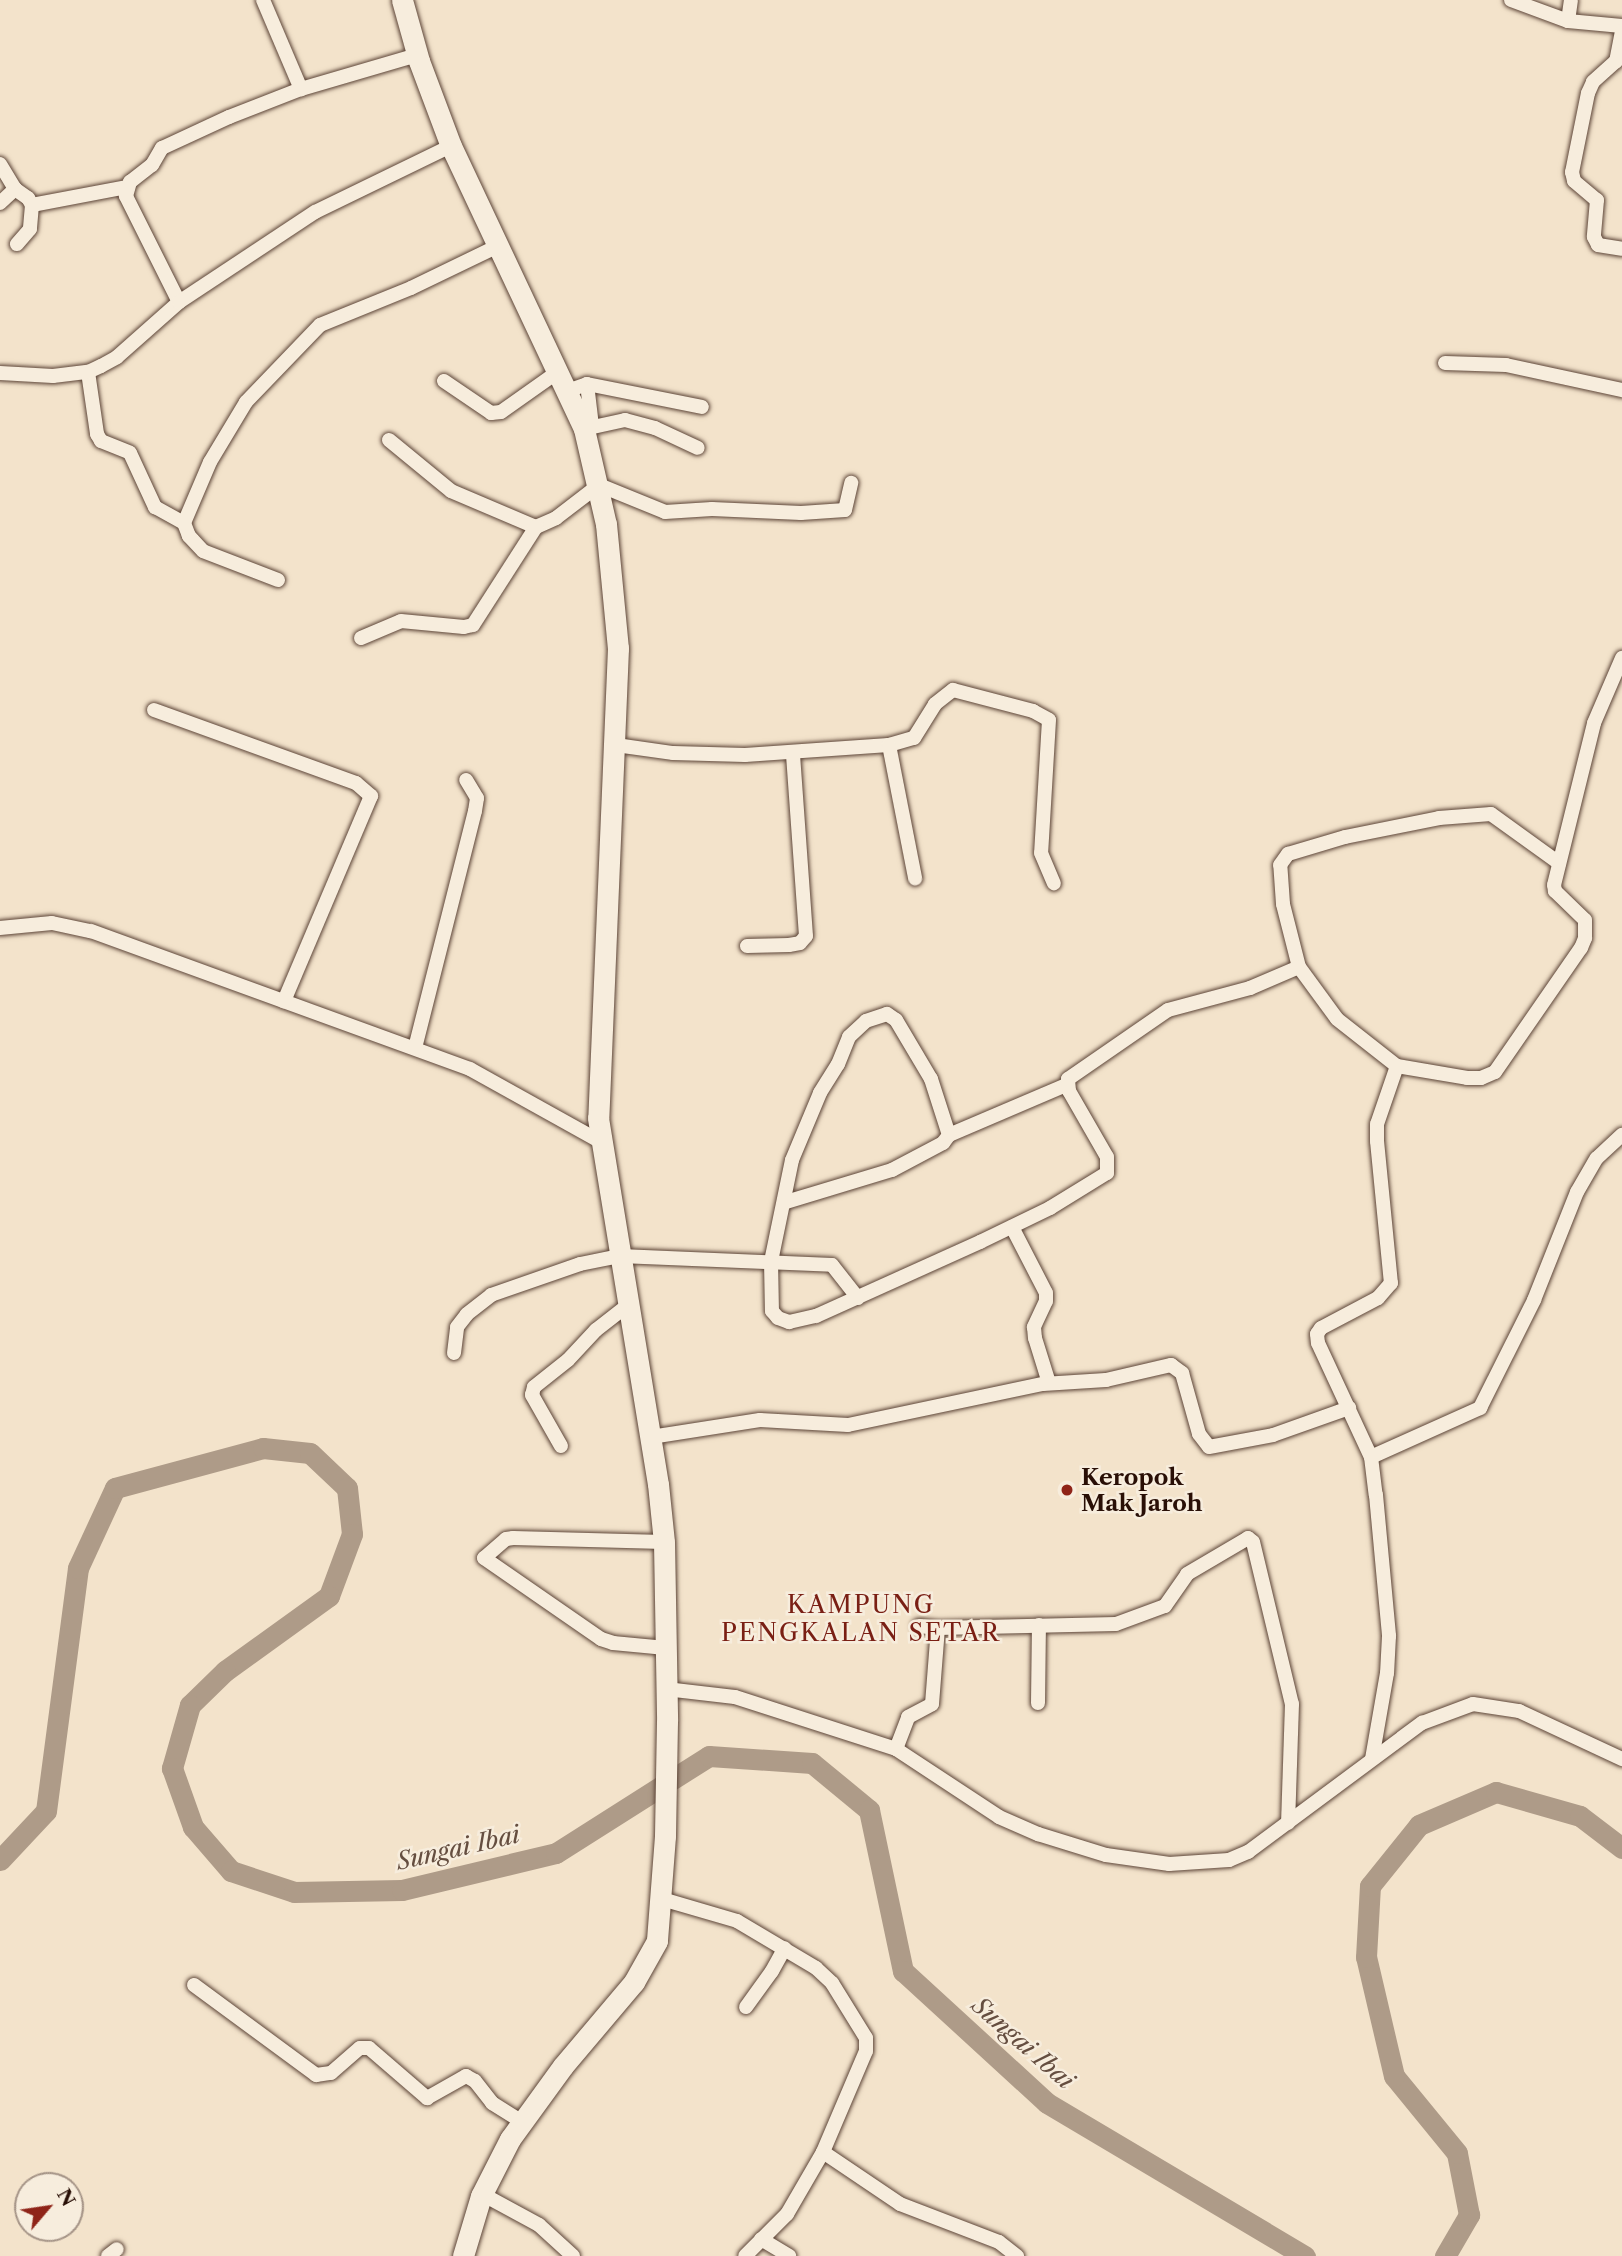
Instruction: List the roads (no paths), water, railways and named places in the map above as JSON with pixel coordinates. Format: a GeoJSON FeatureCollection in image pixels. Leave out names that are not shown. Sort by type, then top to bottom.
{"type":"FeatureCollection","features":[{"type":"Feature","properties":{"kind":"main road"},"geometry":{"type":"LineString","coordinates":[[402,0],[417,55],[450,146],[496,247],[559,371],[577,387],[588,428],[598,485],[618,648],[616,746],[598,1104],[601,1142],[627,1307],[651,1437],[664,1542],[667,1721],[665,1836],[657,1941],[644,1969],[563,2066],[491,2169],[463,2256]]}},
{"type":"Feature","properties":{"kind":"street"},"geometry":{"type":"LineString","coordinates":[[263,0],[301,89]]}},
{"type":"Feature","properties":{"kind":"street"},"geometry":{"type":"LineString","coordinates":[[1511,0],[1568,21],[1622,29],[1616,61],[1593,82],[1588,93],[1572,172],[1574,181],[1597,200],[1594,237],[1598,245],[1622,249]]}},
{"type":"Feature","properties":{"kind":"street"},"geometry":{"type":"LineString","coordinates":[[1568,21],[1571,0]]}},
{"type":"Feature","properties":{"kind":"street"},"geometry":{"type":"LineString","coordinates":[[32,205],[126,187],[152,165],[155,157],[171,142],[301,89],[417,55]]}},
{"type":"Feature","properties":{"kind":"street"},"geometry":{"type":"LineString","coordinates":[[0,373],[53,376],[88,372],[117,358],[179,302],[315,212],[450,146]]}},
{"type":"Feature","properties":{"kind":"street"},"geometry":{"type":"LineString","coordinates":[[0,164],[15,189],[32,205]]}},
{"type":"Feature","properties":{"kind":"street"},"geometry":{"type":"LineString","coordinates":[[126,187],[126,196],[179,302]]}},
{"type":"Feature","properties":{"kind":"street"},"geometry":{"type":"LineString","coordinates":[[0,203],[15,189]]}},
{"type":"Feature","properties":{"kind":"street"},"geometry":{"type":"LineString","coordinates":[[17,243],[30,229],[32,205]]}},
{"type":"Feature","properties":{"kind":"street"},"geometry":{"type":"LineString","coordinates":[[184,523],[210,461],[251,394],[310,339],[314,330],[332,319],[411,288],[496,247]]}},
{"type":"Feature","properties":{"kind":"street"},"geometry":{"type":"LineString","coordinates":[[1445,363],[1506,365],[1622,390]]}},
{"type":"Feature","properties":{"kind":"street"},"geometry":{"type":"LineString","coordinates":[[444,380],[491,413],[501,412],[559,371]]}},
{"type":"Feature","properties":{"kind":"street"},"geometry":{"type":"LineString","coordinates":[[88,372],[97,435],[101,441],[131,453],[155,507],[184,523],[189,536],[203,551],[278,580]]}},
{"type":"Feature","properties":{"kind":"street"},"geometry":{"type":"LineString","coordinates":[[577,387],[702,407]]}},
{"type":"Feature","properties":{"kind":"street"},"geometry":{"type":"LineString","coordinates":[[588,428],[625,420],[655,428],[698,448]]}},
{"type":"Feature","properties":{"kind":"street"},"geometry":{"type":"LineString","coordinates":[[389,440],[451,491],[536,527]]}},
{"type":"Feature","properties":{"kind":"street"},"geometry":{"type":"LineString","coordinates":[[361,638],[401,621],[464,627],[474,625],[536,527],[556,518],[598,485],[665,512],[712,509],[801,513],[845,510],[851,483]]}},
{"type":"Feature","properties":{"kind":"street"},"geometry":{"type":"LineString","coordinates":[[1559,863],[1491,814],[1439,818],[1345,837],[1288,854],[1280,865],[1283,904],[1299,967],[1337,1020],[1397,1066],[1481,1078],[1495,1072],[1506,1060],[1585,939],[1585,920],[1555,891],[1554,885],[1594,723],[1622,658]]}},
{"type":"Feature","properties":{"kind":"street"},"geometry":{"type":"LineString","coordinates":[[616,746],[673,753],[793,753],[889,745],[914,738],[935,704],[953,690],[1044,714],[1049,720],[1041,853],[1055,883]]}},
{"type":"Feature","properties":{"kind":"street"},"geometry":{"type":"LineString","coordinates":[[154,710],[356,783],[371,796],[284,1001]]}},
{"type":"Feature","properties":{"kind":"street"},"geometry":{"type":"LineString","coordinates":[[889,745],[915,878]]}},
{"type":"Feature","properties":{"kind":"street"},"geometry":{"type":"LineString","coordinates":[[747,946],[789,945],[800,943],[806,936],[793,753]]}},
{"type":"Feature","properties":{"kind":"street"},"geometry":{"type":"LineString","coordinates":[[415,1048],[475,811],[477,797],[466,780]]}},
{"type":"Feature","properties":{"kind":"street"},"geometry":{"type":"LineString","coordinates":[[0,928],[66,924],[284,1001],[353,1029],[470,1069],[601,1142]]}},
{"type":"Feature","properties":{"kind":"street"},"geometry":{"type":"LineString","coordinates":[[786,1202],[892,1170],[943,1143],[949,1135],[1066,1084],[1079,1071],[1168,1010],[1250,988],[1299,967]]}},
{"type":"Feature","properties":{"kind":"street"},"geometry":{"type":"LineString","coordinates":[[949,1135],[931,1079],[896,1020],[887,1014],[866,1021],[849,1037],[838,1064],[816,1102],[792,1160],[786,1202],[771,1262],[772,1311],[778,1318],[789,1322],[803,1319],[858,1298],[1012,1227],[1107,1173],[1107,1157],[1066,1084]]}},
{"type":"Feature","properties":{"kind":"street"},"geometry":{"type":"LineString","coordinates":[[1373,1759],[1390,1636],[1389,1603],[1371,1457],[1318,1343],[1317,1334],[1321,1328],[1389,1290],[1391,1283],[1377,1124],[1397,1066]]}},
{"type":"Feature","properties":{"kind":"street"},"geometry":{"type":"LineString","coordinates":[[1371,1457],[1480,1408],[1534,1300],[1577,1192],[1597,1158],[1622,1135]]}},
{"type":"Feature","properties":{"kind":"street"},"geometry":{"type":"LineString","coordinates":[[1012,1227],[1046,1293],[1046,1301],[1034,1327],[1049,1383]]}},
{"type":"Feature","properties":{"kind":"street"},"geometry":{"type":"LineString","coordinates":[[454,1353],[457,1327],[479,1302],[531,1280],[620,1255],[832,1265],[858,1298]]}},
{"type":"Feature","properties":{"kind":"street"},"geometry":{"type":"LineString","coordinates":[[561,1446],[532,1395],[534,1387],[568,1360],[596,1330],[627,1307]]}},
{"type":"Feature","properties":{"kind":"street"},"geometry":{"type":"LineString","coordinates":[[651,1437],[760,1420],[848,1425],[1049,1383],[1106,1380],[1171,1365],[1182,1373],[1199,1434],[1209,1447],[1273,1435],[1349,1408]]}},
{"type":"Feature","properties":{"kind":"street"},"geometry":{"type":"LineString","coordinates":[[664,1542],[513,1538],[506,1539],[484,1558],[601,1639],[612,1643],[666,1648]]}},
{"type":"Feature","properties":{"kind":"street"},"geometry":{"type":"LineString","coordinates":[[919,1626],[938,1629],[1116,1623],[1159,1609],[1170,1602],[1187,1574],[1245,1538],[1253,1542],[1292,1704],[1288,1823]]}},
{"type":"Feature","properties":{"kind":"street"},"geometry":{"type":"LineString","coordinates":[[1038,1703],[1039,1625]]}},
{"type":"Feature","properties":{"kind":"street"},"geometry":{"type":"LineString","coordinates":[[896,1749],[908,1717],[932,1704],[938,1629]]}},
{"type":"Feature","properties":{"kind":"street"},"geometry":{"type":"LineString","coordinates":[[666,1689],[735,1697],[896,1749],[999,1817],[1038,1834],[1106,1855],[1169,1864],[1229,1860],[1262,1843],[1422,1723],[1473,1704],[1519,1711],[1622,1759]]}},
{"type":"Feature","properties":{"kind":"street"},"geometry":{"type":"LineString","coordinates":[[662,1899],[727,1917],[785,1948],[826,1975],[867,2044],[823,2152],[787,2214],[745,2256]]}},
{"type":"Feature","properties":{"kind":"street"},"geometry":{"type":"LineString","coordinates":[[746,2007],[785,1948]]}},
{"type":"Feature","properties":{"kind":"street"},"geometry":{"type":"LineString","coordinates":[[194,1985],[316,2075],[331,2073],[360,2048],[369,2048],[427,2098],[466,2076],[475,2081],[492,2104],[522,2122]]}},
{"type":"Feature","properties":{"kind":"street"},"geometry":{"type":"LineString","coordinates":[[823,2152],[900,2204],[999,2242],[1017,2256]]}},
{"type":"Feature","properties":{"kind":"street"},"geometry":{"type":"LineString","coordinates":[[482,2194],[539,2225],[573,2256]]}},
{"type":"Feature","properties":{"kind":"street"},"geometry":{"type":"LineString","coordinates":[[761,2239],[789,2256]]}},
{"type":"Feature","properties":{"kind":"waterway","name":"Sungai Ibai"},"geometry":{"type":"LineString","coordinates":[[0,1860],[46,1811],[78,1568],[115,1488],[263,1448],[310,1453],[347,1488],[352,1534],[329,1596],[225,1671],[190,1705],[172,1768],[193,1827],[231,1871],[294,1892],[402,1890],[556,1853],[709,1756],[812,1763],[869,1810],[903,1971],[1047,2103],[1305,2256]]}},
{"type":"Feature","properties":{"kind":"waterway","name":"Sungai Ibai"},"geometry":{"type":"LineString","coordinates":[[1445,2256],[1469,2215],[1457,2153],[1394,2076],[1366,1957],[1370,1886],[1419,1825],[1496,1792],[1580,1816],[1622,1848]]}},
{"type":"Feature","properties":{"kind":"place","name":"Keropok Mak Jaroh"},"geometry":{"type":"Point","coordinates":[1067,1490]}},
{"type":"Feature","properties":{"kind":"district","name":"KAMPUNG PENGKALAN SETAR"},"geometry":{"type":"Point","coordinates":[861,1619]}}]}
